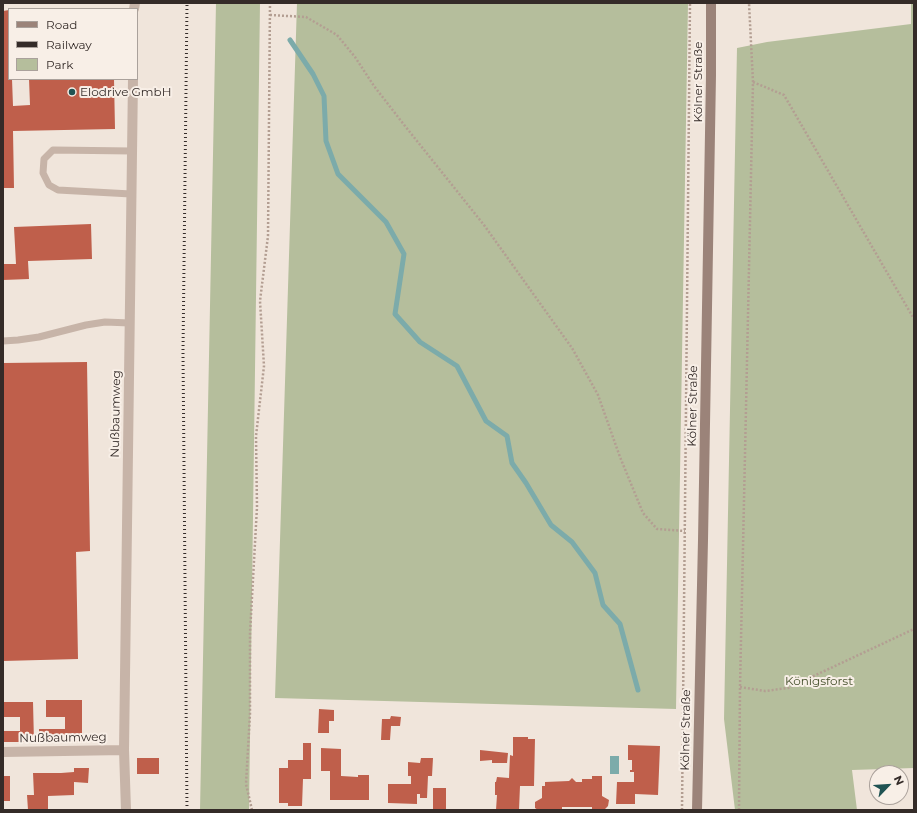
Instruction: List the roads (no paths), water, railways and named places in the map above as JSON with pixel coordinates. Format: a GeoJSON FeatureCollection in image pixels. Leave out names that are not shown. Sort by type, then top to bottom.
{"type":"FeatureCollection","features":[{"type":"Feature","properties":{"kind":"main road","name":"Kölner Straße"},"geometry":{"type":"LineString","coordinates":[[697,810],[703,548],[711,3]]}},
{"type":"Feature","properties":{"kind":"street","name":"Nußbaumweg"},"geometry":{"type":"LineString","coordinates":[[126,810],[124,750],[133,80]]}},
{"type":"Feature","properties":{"kind":"street","name":"Nußbaumweg"},"geometry":{"type":"LineString","coordinates":[[3,752],[124,750]]}},
{"type":"Feature","properties":{"kind":"lane"},"geometry":{"type":"LineString","coordinates":[[131,194],[58,190],[49,185],[43,173],[44,159],[53,150],[132,151]]}},
{"type":"Feature","properties":{"kind":"lane"},"geometry":{"type":"LineString","coordinates":[[3,341],[38,337],[86,325],[105,322],[130,323]]}},
{"type":"Feature","properties":{"kind":"water"},"geometry":{"type":"Polygon","coordinates":[[[610,756],[619,756],[619,774],[610,774],[610,756]]]}},
{"type":"Feature","properties":{"kind":"waterway"},"geometry":{"type":"LineString","coordinates":[[290,40],[313,74],[324,96],[326,141],[338,174],[386,222],[404,254],[395,314],[420,342],[457,366],[486,421],[507,436],[512,463],[526,483],[551,525],[572,542],[595,573],[603,605],[620,624],[638,690]]}},
{"type":"Feature","properties":{"kind":"railway"},"geometry":{"type":"LineString","coordinates":[[187,3],[183,352],[187,810]]}},
{"type":"Feature","properties":{"kind":"place","name":"Elodrive GmbH"},"geometry":{"type":"Point","coordinates":[72,92]}},
{"type":"Feature","properties":{"kind":"park label","name":"Königsforst"},"geometry":{"type":"Point","coordinates":[819,681]}}]}
